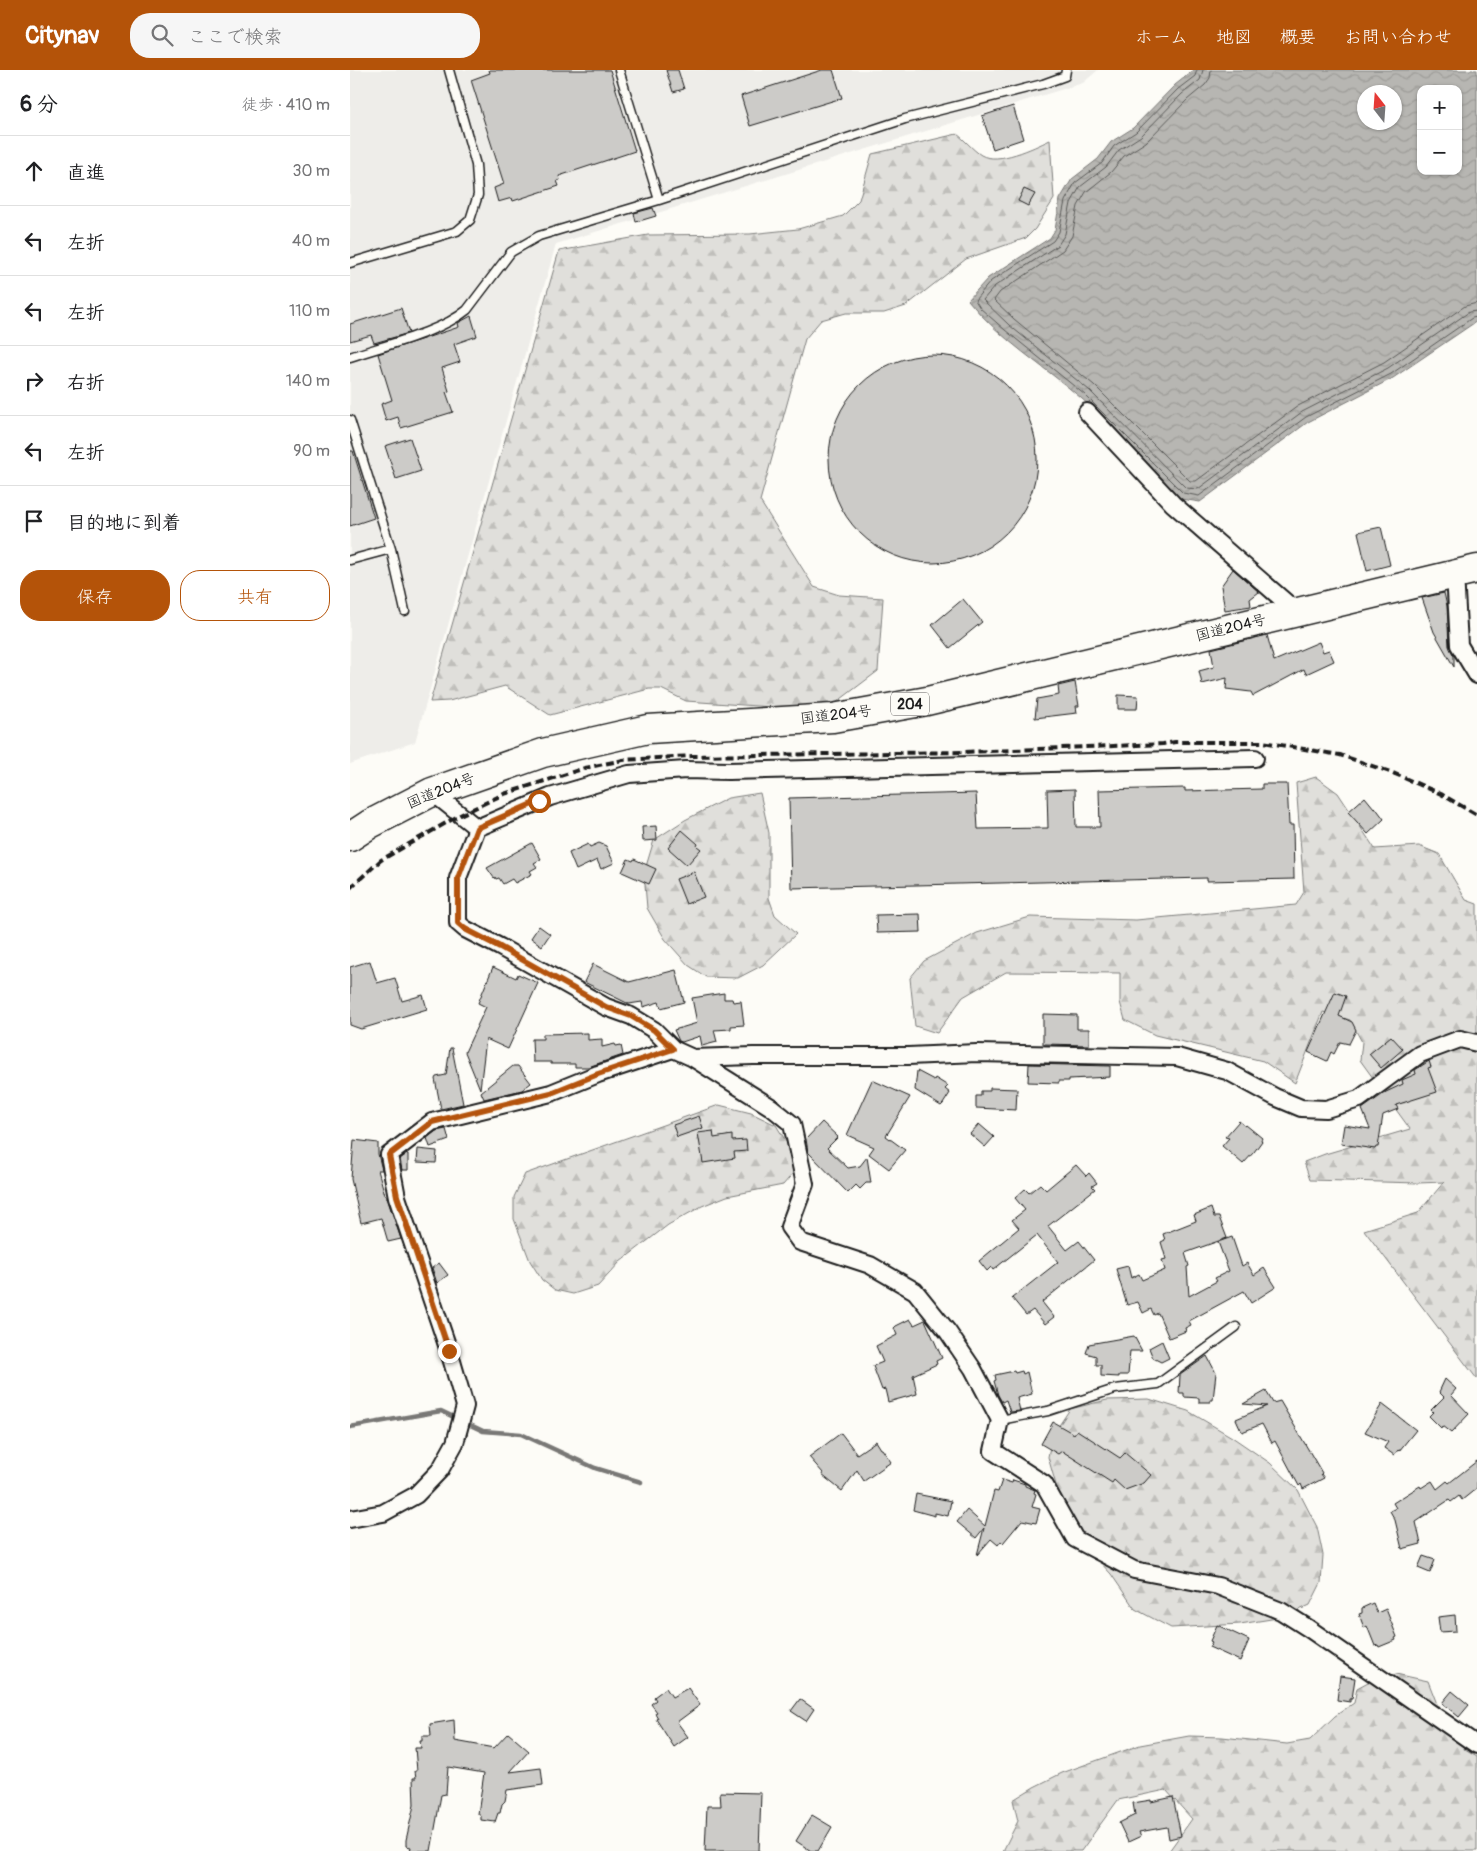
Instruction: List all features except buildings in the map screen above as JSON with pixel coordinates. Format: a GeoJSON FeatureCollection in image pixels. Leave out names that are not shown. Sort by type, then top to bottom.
{"type":"FeatureCollection","features":[{"type":"Feature","properties":{"kind":"highway","name":"国道204号"},"geometry":{"type":"LineString","coordinates":[[350,837],[370,824],[432,792],[543,753],[648,729],[833,718],[927,701],[1466,572]]}},
{"type":"Feature","properties":{"kind":"street"},"geometry":{"type":"LineString","coordinates":[[1087,412],[1172,504],[1297,612]]}},
{"type":"Feature","properties":{"kind":"street"},"geometry":{"type":"LineString","coordinates":[[1466,572],[1459,645],[1477,675]]}},
{"type":"Feature","properties":{"kind":"street"},"geometry":{"type":"LineString","coordinates":[[1254,758],[728,771],[686,770],[629,774],[550,796],[477,828],[458,878],[458,923],[465,929],[606,1007],[631,1016],[654,1030],[673,1049],[694,1058],[771,1106],[792,1124],[805,1184],[789,1227],[800,1242],[870,1265],[915,1291],[948,1332],[973,1369],[1000,1420],[994,1451],[1044,1484],[1075,1539],[1134,1570],[1218,1586],[1281,1611],[1477,1746]]}},
{"type":"Feature","properties":{"kind":"street"},"geometry":{"type":"LineString","coordinates":[[432,792],[477,828]]}},
{"type":"Feature","properties":{"kind":"street"},"geometry":{"type":"LineString","coordinates":[[694,1058],[908,1056],[977,1053],[1177,1057],[1227,1071],[1275,1097],[1301,1108],[1326,1109],[1359,1099],[1420,1054],[1460,1039],[1477,1043]]}},
{"type":"Feature","properties":{"kind":"street"},"geometry":{"type":"LineString","coordinates":[[350,1519],[383,1513],[416,1495],[440,1470],[455,1443],[465,1406],[449,1351],[397,1196],[389,1155],[432,1122],[551,1093],[598,1074],[673,1049]]}},
{"type":"Feature","properties":{"kind":"lane"},"geometry":{"type":"LineString","coordinates":[[350,263],[456,232],[470,220],[478,195],[476,164],[449,70]]}},
{"type":"Feature","properties":{"kind":"lane"},"geometry":{"type":"LineString","coordinates":[[619,70],[659,200]]}},
{"type":"Feature","properties":{"kind":"lane"},"geometry":{"type":"LineString","coordinates":[[350,357],[433,329],[458,317],[467,310],[511,252],[539,236],[659,200],[906,120],[1043,84],[1065,76],[1066,70]]}},
{"type":"Feature","properties":{"kind":"lane"},"geometry":{"type":"LineString","coordinates":[[350,420],[391,549],[405,611]]}},
{"type":"Feature","properties":{"kind":"lane"},"geometry":{"type":"LineString","coordinates":[[350,560],[391,549]]}},
{"type":"Feature","properties":{"kind":"lane"},"geometry":{"type":"LineString","coordinates":[[1000,1420],[1048,1411],[1115,1389],[1158,1384],[1236,1327]]}},
{"type":"Feature","properties":{"kind":"shaded area"},"geometry":{"type":"Polygon","coordinates":[[[350,70],[1098,70],[1083,83],[556,244],[415,742],[350,764],[350,70]]]}},
{"type":"Feature","properties":{"kind":"green space"},"geometry":{"type":"Polygon","coordinates":[[[957,134],[978,153],[988,158],[1006,157],[1050,140],[1054,199],[1035,229],[1026,238],[966,259],[906,306],[884,313],[846,313],[821,320],[805,339],[760,501],[814,587],[839,595],[883,598],[878,671],[837,702],[800,709],[686,701],[661,689],[649,689],[550,715],[505,686],[449,701],[430,702],[559,251],[648,235],[750,234],[798,229],[843,216],[859,200],[872,154],[957,134]]]}},
{"type":"Feature","properties":{"kind":"green space"},"geometry":{"type":"Polygon","coordinates":[[[1316,777],[1338,793],[1375,849],[1419,846],[1439,854],[1466,900],[1477,904],[1477,1379],[1364,1230],[1418,1213],[1444,1182],[1310,1180],[1304,1162],[1410,1129],[1360,1060],[1362,1042],[1350,1020],[1323,1012],[1295,1083],[1263,1061],[1155,1035],[1125,1020],[1120,1002],[1120,973],[1006,972],[963,997],[937,1033],[915,1026],[910,978],[924,961],[977,933],[1030,917],[1136,920],[1296,905],[1304,892],[1296,783],[1316,777]]]}},
{"type":"Feature","properties":{"kind":"green space"},"geometry":{"type":"Polygon","coordinates":[[[760,793],[769,833],[769,898],[775,915],[796,934],[763,965],[738,978],[706,977],[688,965],[665,939],[647,908],[644,873],[654,840],[685,820],[728,798],[760,793]]]}},
{"type":"Feature","properties":{"kind":"green space"},"geometry":{"type":"Polygon","coordinates":[[[719,1105],[751,1113],[776,1125],[793,1153],[795,1171],[783,1185],[727,1196],[702,1206],[668,1225],[620,1262],[598,1286],[573,1294],[555,1290],[542,1280],[530,1261],[514,1219],[514,1197],[525,1174],[719,1105]]]}},
{"type":"Feature","properties":{"kind":"green space"},"geometry":{"type":"Polygon","coordinates":[[[1149,1399],[1188,1411],[1232,1437],[1270,1463],[1298,1490],[1317,1527],[1323,1555],[1321,1583],[1310,1605],[1284,1617],[1240,1624],[1171,1628],[1135,1609],[1111,1574],[1087,1548],[1069,1515],[1056,1485],[1048,1457],[1052,1436],[1070,1409],[1107,1400],[1149,1399]]]}},
{"type":"Feature","properties":{"kind":"green space"},"geometry":{"type":"Polygon","coordinates":[[[1396,1674],[1428,1681],[1437,1704],[1465,1750],[1477,1757],[1477,1851],[1169,1851],[1192,1819],[1166,1790],[1118,1800],[1081,1851],[1003,1851],[1018,1821],[1013,1800],[1062,1773],[1140,1745],[1189,1736],[1222,1737],[1287,1744],[1310,1740],[1335,1716],[1354,1703],[1357,1688],[1368,1682],[1396,1674]]]}},
{"type":"Feature","properties":{"kind":"water"},"geometry":{"type":"Polygon","coordinates":[[[1194,70],[1477,70],[1477,321],[1393,378],[1308,422],[1200,502],[1181,499],[1107,422],[1067,386],[1008,340],[968,300],[988,278],[1050,238],[1055,230],[1060,199],[1072,179],[1098,159],[1111,142],[1133,128],[1175,85],[1194,70]]]}},
{"type":"Feature","properties":{"kind":"waterway"},"geometry":{"type":"LineString","coordinates":[[350,1427],[441,1411],[483,1431],[521,1434],[595,1468],[641,1482]]}},
{"type":"Feature","properties":{"kind":"railway"},"geometry":{"type":"LineString","coordinates":[[350,888],[381,860],[460,815],[504,794],[585,768],[623,760],[692,756],[964,752],[1175,742],[1263,742],[1340,755],[1393,773],[1441,794],[1477,815]]}},
{"type":"Feature","properties":{"kind":"route"},"geometry":{"type":"LineString","coordinates":[[449,1351],[397,1196],[389,1155],[406,1140],[432,1122],[551,1093],[598,1074],[673,1049],[654,1030],[631,1016],[606,1007],[465,929],[458,923],[458,878],[477,828],[498,817],[539,801]]}}]}
